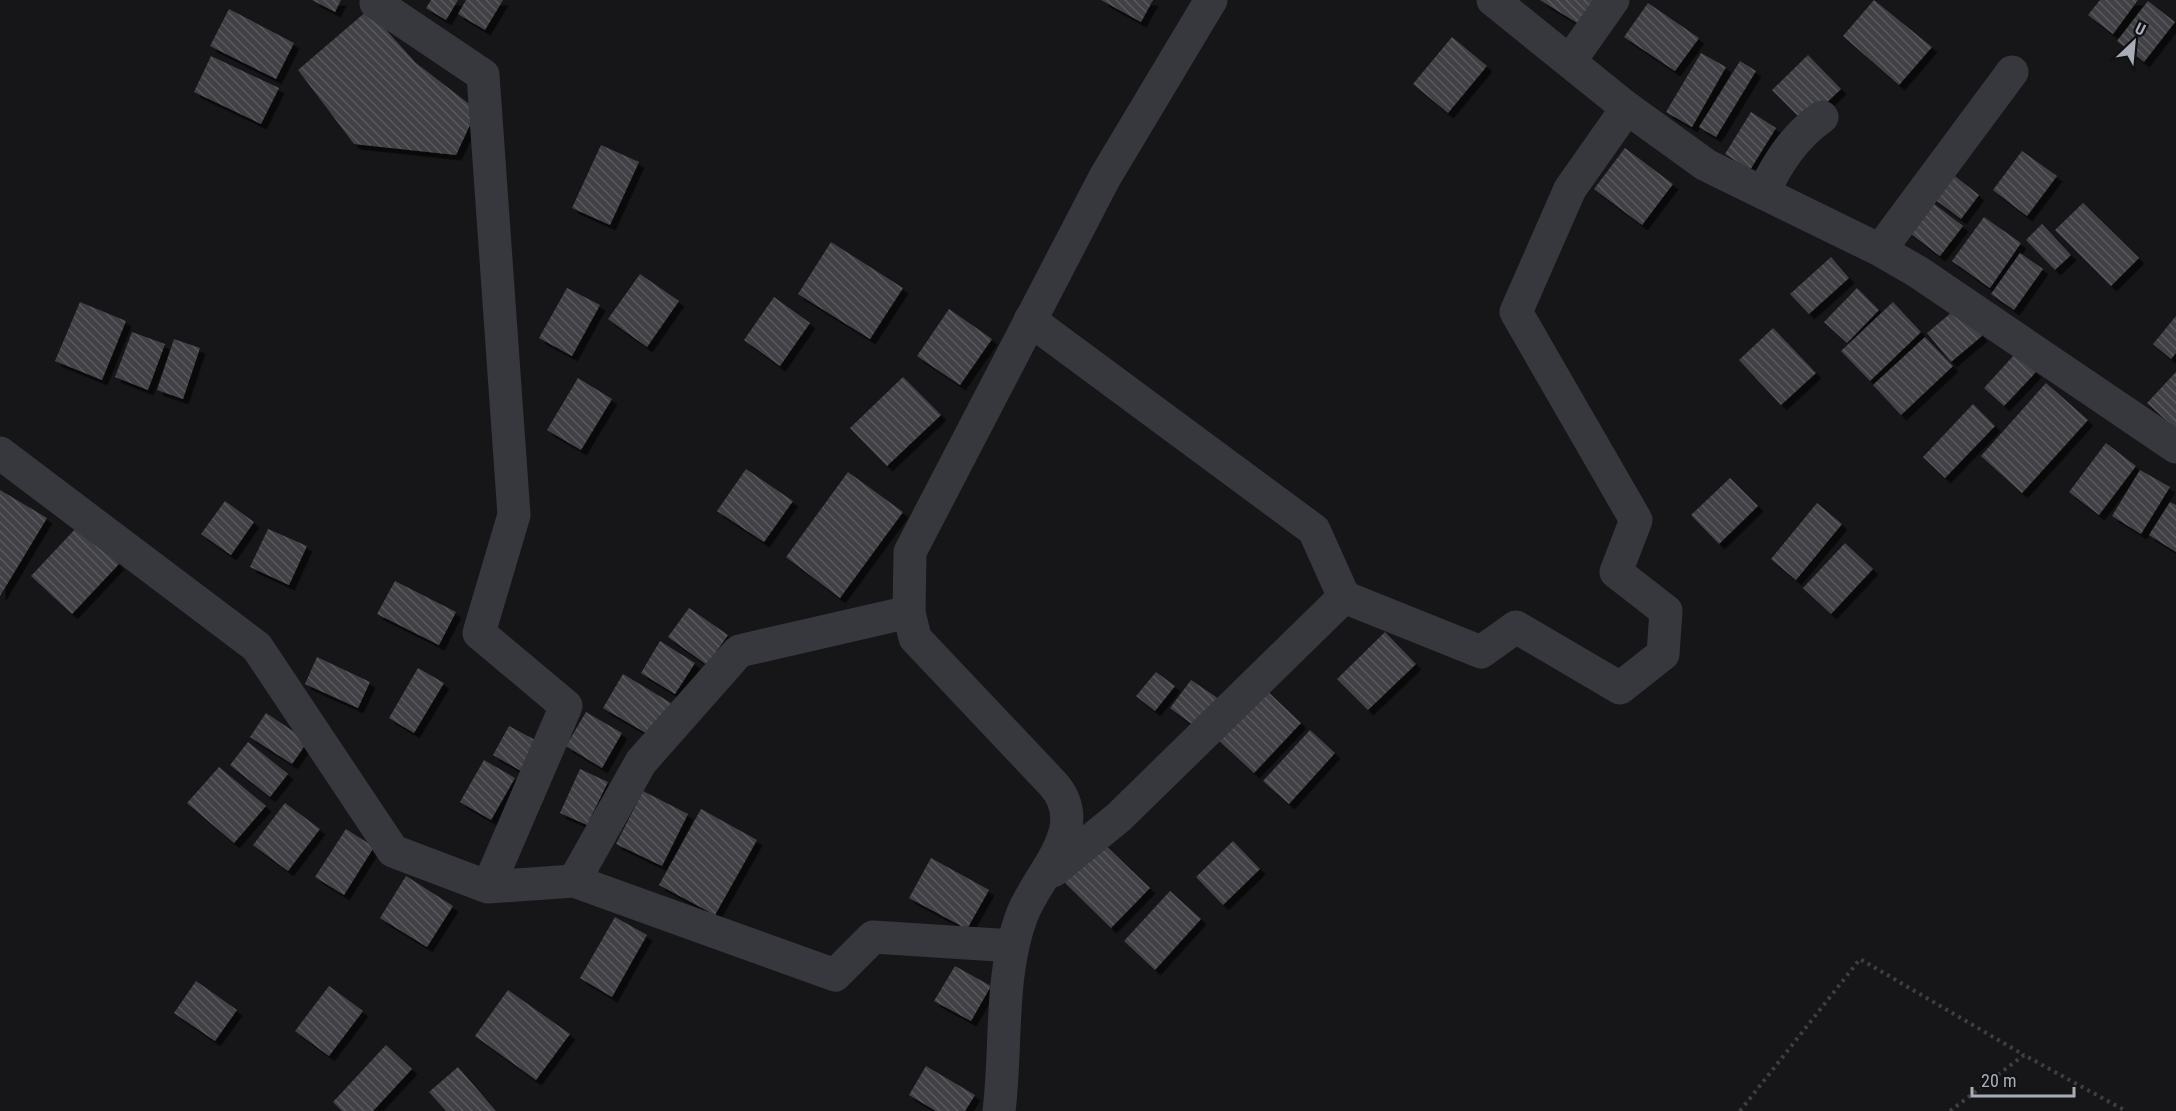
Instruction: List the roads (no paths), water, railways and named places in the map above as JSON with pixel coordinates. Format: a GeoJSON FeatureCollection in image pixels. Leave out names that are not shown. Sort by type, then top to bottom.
{"type":"FeatureCollection","features":[{"type":"Feature","properties":{"kind":"street"},"geometry":{"type":"LineString","coordinates":[[378,0],[376,3],[483,75],[514,515],[479,633],[566,706],[488,887]]}},
{"type":"Feature","properties":{"kind":"street"},"geometry":{"type":"LineString","coordinates":[[999,1111],[1013,946],[1022,915],[1038,882],[1058,852],[1067,830],[1063,798],[915,638],[909,612],[910,552],[1105,177],[1210,0]]}},
{"type":"Feature","properties":{"kind":"street"},"geometry":{"type":"LineString","coordinates":[[1493,0],[1627,108],[1706,165],[1880,250],[1918,272],[2176,447]]}},
{"type":"Feature","properties":{"kind":"street"},"geometry":{"type":"LineString","coordinates":[[1570,61],[1613,0]]}},
{"type":"Feature","properties":{"kind":"street"},"geometry":{"type":"LineString","coordinates":[[1880,250],[2012,72]]}},
{"type":"Feature","properties":{"kind":"street"},"geometry":{"type":"LineString","coordinates":[[1030,320],[1314,530],[1344,597],[1481,652],[1516,627],[1620,688],[1663,654],[1666,611],[1616,572],[1636,520],[1516,312],[1570,189],[1627,108]]}},
{"type":"Feature","properties":{"kind":"street"},"geometry":{"type":"LineString","coordinates":[[1763,193],[1790,145],[1804,129],[1822,117]]}},
{"type":"Feature","properties":{"kind":"street"},"geometry":{"type":"LineString","coordinates":[[0,453],[257,647],[393,850],[488,887],[574,881],[835,975],[873,937],[1013,946]]}},
{"type":"Feature","properties":{"kind":"street"},"geometry":{"type":"LineString","coordinates":[[1038,882],[1119,817],[1344,597]]}},
{"type":"Feature","properties":{"kind":"street"},"geometry":{"type":"LineString","coordinates":[[574,881],[641,762],[739,651],[909,612]]}}]}
